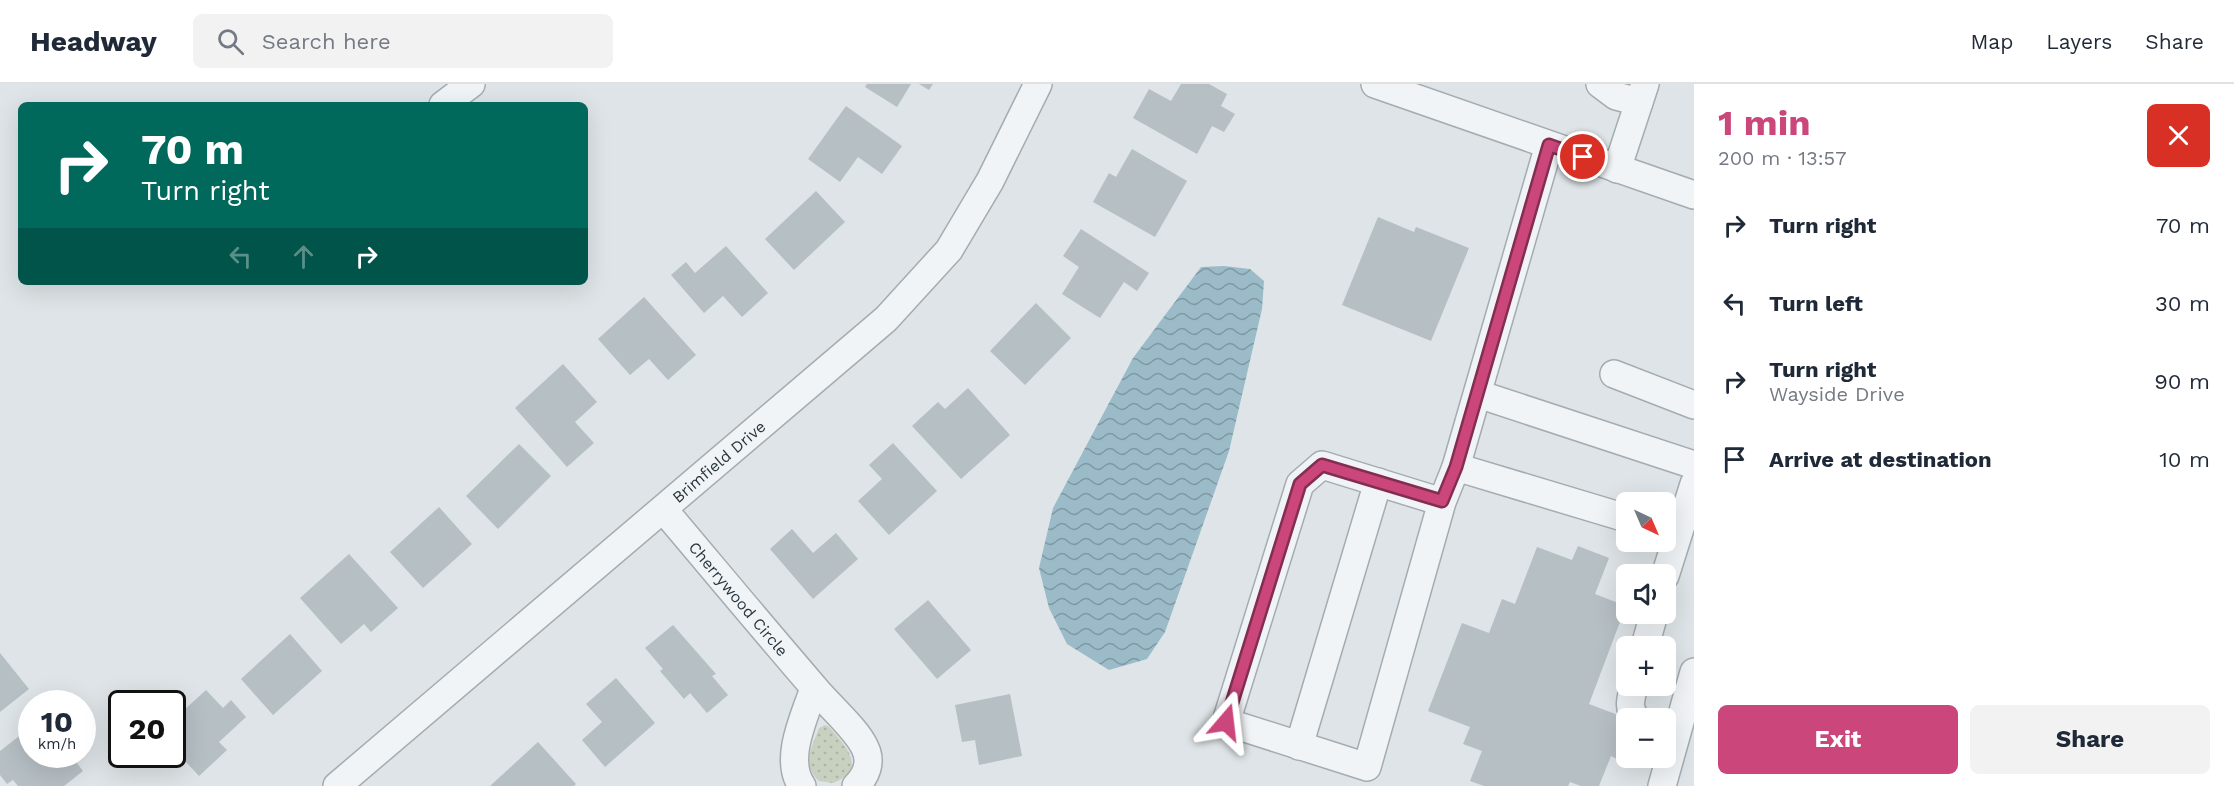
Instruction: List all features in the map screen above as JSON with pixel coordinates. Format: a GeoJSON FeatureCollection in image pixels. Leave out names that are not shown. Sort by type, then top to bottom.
{"type":"FeatureCollection","features":[{"type":"Feature","properties":{"kind":"street"},"geometry":{"type":"LineString","coordinates":[[448,102],[471,84]]}},
{"type":"Feature","properties":{"kind":"street","name":"Brimfield Drive"},"geometry":{"type":"LineString","coordinates":[[337,786],[886,319],[950,250],[990,181],[1038,84]]}},
{"type":"Feature","properties":{"kind":"street"},"geometry":{"type":"LineString","coordinates":[[1375,84],[1406,89],[1549,145],[1694,195]]}},
{"type":"Feature","properties":{"kind":"street"},"geometry":{"type":"LineString","coordinates":[[1600,84],[1616,96],[1642,93],[1617,169]]}},
{"type":"Feature","properties":{"kind":"street"},"geometry":{"type":"LineString","coordinates":[[1442,501],[1322,465],[1300,484],[1226,722],[1367,767],[1442,501],[1456,467],[1478,394],[1549,145]]}},
{"type":"Feature","properties":{"kind":"street"},"geometry":{"type":"LineString","coordinates":[[1614,374],[1694,405]]}},
{"type":"Feature","properties":{"kind":"street"},"geometry":{"type":"LineString","coordinates":[[1478,394],[1694,465]]}},
{"type":"Feature","properties":{"kind":"street"},"geometry":{"type":"LineString","coordinates":[[1456,467],[1616,515]]}},
{"type":"Feature","properties":{"kind":"street"},"geometry":{"type":"LineString","coordinates":[[1299,746],[1378,482]]}},
{"type":"Feature","properties":{"kind":"street"},"geometry":{"type":"LineString","coordinates":[[1676,521],[1694,484]]}},
{"type":"Feature","properties":{"kind":"street","name":"Cherrywood Circle"},"geometry":{"type":"LineString","coordinates":[[664,510],[866,748],[865,776],[856,786]]}},
{"type":"Feature","properties":{"kind":"street"},"geometry":{"type":"LineString","coordinates":[[1662,786],[1678,738],[1694,672]]}},
{"type":"Feature","properties":{"kind":"street"},"geometry":{"type":"LineString","coordinates":[[802,786],[794,773],[794,753],[814,688]]}},
{"type":"Feature","properties":{"kind":"green space"},"geometry":{"type":"Polygon","coordinates":[[[825,725],[847,749],[852,764],[850,771],[844,777],[833,783],[819,781],[810,768],[809,762],[819,728],[825,725]]]}},
{"type":"Feature","properties":{"kind":"water"},"geometry":{"type":"Polygon","coordinates":[[[1224,266],[1250,269],[1264,281],[1262,309],[1229,451],[1165,632],[1147,659],[1109,670],[1067,644],[1049,608],[1039,568],[1053,508],[1133,358],[1201,267],[1224,266]]]}},
{"type":"Feature","properties":{"kind":"building"},"geometry":{"type":"Polygon","coordinates":[[[867,84],[911,84],[897,107],[865,87],[867,84]]]}},
{"type":"Feature","properties":{"kind":"building"},"geometry":{"type":"Polygon","coordinates":[[[919,84],[933,84],[929,90],[919,84]]]}},
{"type":"Feature","properties":{"kind":"building"},"geometry":{"type":"Polygon","coordinates":[[[1181,84],[1209,84],[1227,94],[1221,106],[1235,114],[1224,132],[1212,126],[1197,154],[1133,118],[1149,89],[1171,101],[1181,84]]]}},
{"type":"Feature","properties":{"kind":"building"},"geometry":{"type":"Polygon","coordinates":[[[846,106],[902,146],[882,174],[858,157],[840,182],[808,159],[846,106]]]}},
{"type":"Feature","properties":{"kind":"building"},"geometry":{"type":"Polygon","coordinates":[[[1132,149],[1187,181],[1155,237],[1093,202],[1109,173],[1116,177],[1132,149]]]}},
{"type":"Feature","properties":{"kind":"building"},"geometry":{"type":"Polygon","coordinates":[[[816,191],[845,222],[794,270],[765,239],[816,191]]]}},
{"type":"Feature","properties":{"kind":"building"},"geometry":{"type":"Polygon","coordinates":[[[1378,217],[1414,232],[1416,227],[1469,248],[1431,341],[1342,305],[1378,217]]]}},
{"type":"Feature","properties":{"kind":"building"},"geometry":{"type":"Polygon","coordinates":[[[1081,229],[1149,273],[1137,291],[1124,282],[1100,318],[1062,294],[1079,267],[1063,256],[1081,229]]]}},
{"type":"Feature","properties":{"kind":"building"},"geometry":{"type":"Polygon","coordinates":[[[726,246],[768,293],[742,317],[723,296],[704,313],[671,275],[686,262],[695,273],[726,246]]]}},
{"type":"Feature","properties":{"kind":"building"},"geometry":{"type":"Polygon","coordinates":[[[644,297],[696,355],[668,380],[649,359],[630,375],[598,339],[644,297]]]}},
{"type":"Feature","properties":{"kind":"building"},"geometry":{"type":"Polygon","coordinates":[[[1036,303],[1071,338],[1025,385],[990,351],[1036,303]]]}},
{"type":"Feature","properties":{"kind":"building"},"geometry":{"type":"Polygon","coordinates":[[[563,364],[597,402],[575,422],[594,443],[567,467],[515,408],[563,364]]]}},
{"type":"Feature","properties":{"kind":"building"},"geometry":{"type":"Polygon","coordinates":[[[968,388],[1010,435],[961,479],[912,426],[938,402],[945,409],[968,388]]]}},
{"type":"Feature","properties":{"kind":"building"},"geometry":{"type":"Polygon","coordinates":[[[893,443],[937,491],[889,535],[858,501],[882,479],[869,465],[893,443]]]}},
{"type":"Feature","properties":{"kind":"building"},"geometry":{"type":"Polygon","coordinates":[[[519,444],[551,476],[498,529],[466,496],[519,444]]]}},
{"type":"Feature","properties":{"kind":"building"},"geometry":{"type":"Polygon","coordinates":[[[439,507],[472,544],[423,588],[390,552],[439,507]]]}},
{"type":"Feature","properties":{"kind":"building"},"geometry":{"type":"Polygon","coordinates":[[[792,529],[813,553],[836,533],[858,559],[813,599],[770,549],[792,529]]]}},
{"type":"Feature","properties":{"kind":"building"},"geometry":{"type":"Polygon","coordinates":[[[1578,546],[1609,558],[1595,594],[1616,602],[1616,624],[1619,624],[1589,704],[1616,714],[1616,758],[1611,756],[1599,786],[1581,786],[1570,782],[1568,786],[1484,786],[1470,781],[1482,751],[1463,744],[1470,727],[1428,711],[1462,623],[1489,633],[1502,599],[1515,604],[1537,547],[1572,560],[1578,546]]]}},
{"type":"Feature","properties":{"kind":"building"},"geometry":{"type":"Polygon","coordinates":[[[349,554],[398,608],[371,632],[364,624],[341,644],[300,598],[349,554]]]}},
{"type":"Feature","properties":{"kind":"building"},"geometry":{"type":"Polygon","coordinates":[[[928,600],[971,650],[937,679],[894,629],[928,600]]]}},
{"type":"Feature","properties":{"kind":"building"},"geometry":{"type":"Polygon","coordinates":[[[673,625],[716,674],[712,676],[728,695],[707,713],[690,693],[684,699],[660,671],[663,669],[645,648],[673,625]]]}},
{"type":"Feature","properties":{"kind":"building"},"geometry":{"type":"Polygon","coordinates":[[[290,634],[322,671],[273,715],[241,679],[290,634]]]}},
{"type":"Feature","properties":{"kind":"building"},"geometry":{"type":"Polygon","coordinates":[[[0,653],[29,689],[18,690],[18,698],[0,712],[0,653]]]}},
{"type":"Feature","properties":{"kind":"building"},"geometry":{"type":"Polygon","coordinates":[[[616,678],[655,723],[605,767],[582,740],[602,722],[586,704],[616,678]]]}},
{"type":"Feature","properties":{"kind":"building"},"geometry":{"type":"Polygon","coordinates":[[[206,690],[223,708],[231,700],[246,717],[219,742],[227,750],[199,776],[186,762],[186,708],[206,690]]]}},
{"type":"Feature","properties":{"kind":"building"},"geometry":{"type":"Polygon","coordinates":[[[1010,694],[1022,756],[979,765],[975,740],[962,742],[955,705],[1010,694]]]}},
{"type":"Feature","properties":{"kind":"building"},"geometry":{"type":"Polygon","coordinates":[[[18,737],[18,768],[81,768],[83,771],[64,786],[18,786],[13,780],[7,784],[0,775],[0,751],[18,737]]]}},
{"type":"Feature","properties":{"kind":"building"},"geometry":{"type":"Polygon","coordinates":[[[538,742],[576,784],[574,786],[490,786],[538,742]]]}},
{"type":"Feature","properties":{"kind":"route"},"geometry":{"type":"LineString","coordinates":[[1226,722],[1300,484],[1322,465],[1442,501],[1456,467],[1549,145],[1583,157]]}}]}
